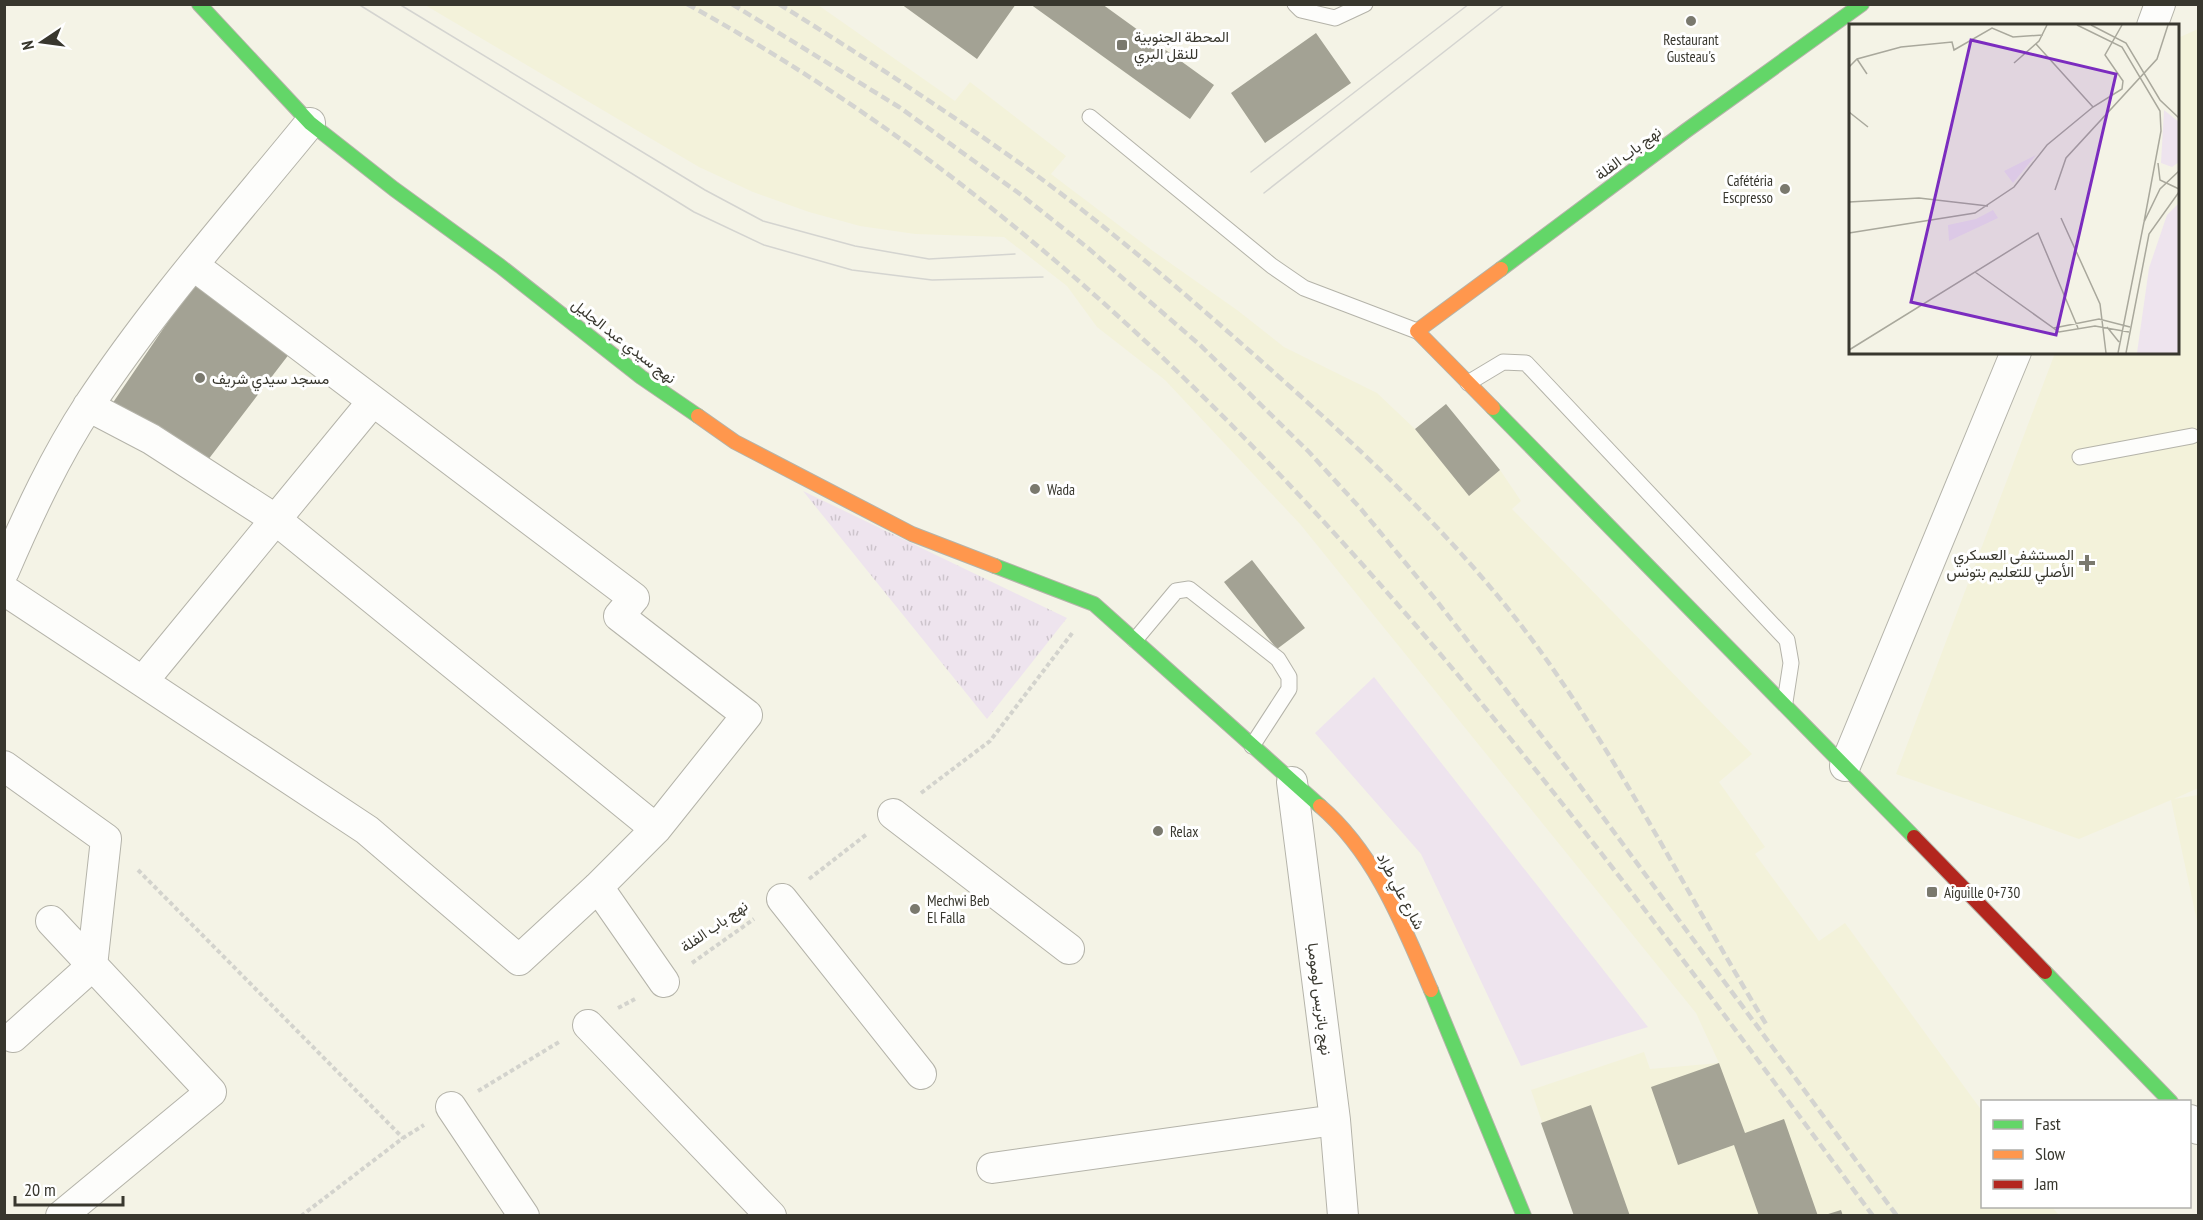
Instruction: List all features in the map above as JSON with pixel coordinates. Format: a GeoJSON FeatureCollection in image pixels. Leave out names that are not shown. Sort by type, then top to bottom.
{"type":"FeatureCollection","features":[{"type":"Feature","properties":{"kind":"street","name":"نهج سيدي عبد الجليل"},"geometry":{"type":"LineString","coordinates":[[199,4],[310,123],[394,189],[500,266],[641,377],[735,442],[912,534],[1094,603]]}},
{"type":"Feature","properties":{"kind":"street","name":"نهج باب الفلة"},"geometry":{"type":"LineString","coordinates":[[1417,331],[1687,130],[1862,4]]}},
{"type":"Feature","properties":{"kind":"street"},"geometry":{"type":"LineString","coordinates":[[2146,4],[2151,24]]}},
{"type":"Feature","properties":{"kind":"street"},"geometry":{"type":"LineString","coordinates":[[2152,24],[2160,4]]}},
{"type":"Feature","properties":{"kind":"street"},"geometry":{"type":"LineString","coordinates":[[4,571],[33,502],[88,406],[193,265],[310,123]]}},
{"type":"Feature","properties":{"kind":"street"},"geometry":{"type":"LineString","coordinates":[[4,590],[367,830],[519,960],[598,887],[656,829],[747,715],[619,616],[634,598],[193,265]]}},
{"type":"Feature","properties":{"kind":"street"},"geometry":{"type":"LineString","coordinates":[[1417,331],[2171,1100]]}},
{"type":"Feature","properties":{"kind":"street"},"geometry":{"type":"LineString","coordinates":[[1845,766],[2015,354]]}},
{"type":"Feature","properties":{"kind":"street"},"geometry":{"type":"LineString","coordinates":[[143,681],[373,401]]}},
{"type":"Feature","properties":{"kind":"street"},"geometry":{"type":"LineString","coordinates":[[88,406],[152,439],[275,519],[656,829]]}},
{"type":"Feature","properties":{"kind":"street","name":"شارع علي طراد"},"geometry":{"type":"LineString","coordinates":[[1094,603],[1340,823],[1376,873],[1439,1010],[1524,1215]]}},
{"type":"Feature","properties":{"kind":"street"},"geometry":{"type":"LineString","coordinates":[[4,766],[106,838],[92,966],[13,1037]]}},
{"type":"Feature","properties":{"kind":"street","name":"نهج باتريس لومومبا"},"geometry":{"type":"LineString","coordinates":[[1292,782],[1335,1120],[1343,1215]]}},
{"type":"Feature","properties":{"kind":"street"},"geometry":{"type":"LineString","coordinates":[[892,814],[1069,949]]}},
{"type":"Feature","properties":{"kind":"street"},"geometry":{"type":"LineString","coordinates":[[598,887],[664,982]]}},
{"type":"Feature","properties":{"kind":"street"},"geometry":{"type":"LineString","coordinates":[[782,899],[921,1074]]}},
{"type":"Feature","properties":{"kind":"street"},"geometry":{"type":"LineString","coordinates":[[51,921],[211,1092],[61,1215]]}},
{"type":"Feature","properties":{"kind":"street"},"geometry":{"type":"LineString","coordinates":[[588,1025],[771,1215]]}},
{"type":"Feature","properties":{"kind":"street"},"geometry":{"type":"LineString","coordinates":[[451,1107],[524,1215]]}},
{"type":"Feature","properties":{"kind":"street"},"geometry":{"type":"LineString","coordinates":[[992,1168],[1335,1120]]}},
{"type":"Feature","properties":{"kind":"lane"},"geometry":{"type":"LineString","coordinates":[[1295,4],[1301,10],[1335,18],[1365,4]]}},
{"type":"Feature","properties":{"kind":"lane"},"geometry":{"type":"LineString","coordinates":[[1090,117],[1272,266],[1304,288],[1417,331]]}},
{"type":"Feature","properties":{"kind":"lane"},"geometry":{"type":"LineString","coordinates":[[1468,383],[1503,362],[1526,363],[1787,640],[1791,663],[1784,705]]}},
{"type":"Feature","properties":{"kind":"lane"},"geometry":{"type":"LineString","coordinates":[[2080,457],[2192,436]]}},
{"type":"Feature","properties":{"kind":"lane"},"geometry":{"type":"LineString","coordinates":[[1135,640],[1176,591],[1189,589],[1278,659],[1289,677],[1289,689],[1252,746]]}},
{"type":"Feature","properties":{"kind":"path","name":"نهج باب الفلة"},"geometry":{"type":"LineString","coordinates":[[301,1215],[403,1138],[451,1107],[664,982],[782,899],[990,741],[1094,603]]}},
{"type":"Feature","properties":{"kind":"path"},"geometry":{"type":"LineString","coordinates":[[106,838],[403,1138]]}},
{"type":"Feature","properties":{"kind":"shaded area"},"geometry":{"type":"Polygon","coordinates":[[[425,5],[818,5],[955,101],[970,82],[1066,156],[1051,174],[1284,347],[1377,393],[1415,429],[1469,495],[1500,470],[1521,501],[1512,509],[1752,754],[1719,782],[1765,847],[1755,854],[1819,941],[1845,923],[1981,1110],[1981,1208],[2053,1208],[2059,1215],[1574,1215],[1531,1090],[1644,1052],[1650,1069],[1719,1063],[1696,1013],[1300,524],[1165,380],[1097,327],[1067,286],[1004,237],[915,234],[860,226],[809,212],[753,192],[699,167],[425,5]]]}},
{"type":"Feature","properties":{"kind":"shaded area","name":"المستشفى العسكري الأصلي للتعليم بتونس"},"geometry":{"type":"Polygon","coordinates":[[[2198,29],[2198,788],[2174,799],[2198,795],[2198,926],[2171,800],[2079,839],[1896,774],[2055,354],[2179,354],[2179,38],[2198,29]]]}},
{"type":"Feature","properties":{"kind":"green space"},"geometry":{"type":"Polygon","coordinates":[[[803,491],[1067,618],[987,719],[803,491]]]}},
{"type":"Feature","properties":{"kind":"green space"},"geometry":{"type":"Polygon","coordinates":[[[1374,677],[1648,1027],[1521,1066],[1421,854],[1315,733],[1374,677]]]}},
{"type":"Feature","properties":{"kind":"building"},"geometry":{"type":"Polygon","coordinates":[[[901,4],[1016,4],[977,59],[901,4]]]}},
{"type":"Feature","properties":{"kind":"building","name":"المحطة الجنوبية للنقل البري"},"geometry":{"type":"Polygon","coordinates":[[[1030,4],[1102,4],[1214,85],[1190,119],[1030,4]]]}},
{"type":"Feature","properties":{"kind":"building"},"geometry":{"type":"Polygon","coordinates":[[[1316,33],[1351,83],[1265,143],[1231,93],[1316,33]]]}},
{"type":"Feature","properties":{"kind":"building","name":"مسجد سيدي شريف"},"geometry":{"type":"Polygon","coordinates":[[[197,279],[293,349],[201,469],[110,407],[197,279]]]}},
{"type":"Feature","properties":{"kind":"building"},"geometry":{"type":"Polygon","coordinates":[[[1446,404],[1500,470],[1469,496],[1415,429],[1446,404]]]}},
{"type":"Feature","properties":{"kind":"building"},"geometry":{"type":"Polygon","coordinates":[[[1252,560],[1305,628],[1277,649],[1224,582],[1252,560]]]}},
{"type":"Feature","properties":{"kind":"building"},"geometry":{"type":"Polygon","coordinates":[[[1719,1063],[1745,1133],[1784,1119],[1818,1216],[1759,1216],[1734,1145],[1678,1165],[1651,1087],[1719,1063]]]}},
{"type":"Feature","properties":{"kind":"building"},"geometry":{"type":"Polygon","coordinates":[[[1591,1105],[1630,1216],[1574,1216],[1541,1123],[1591,1105]]]}},
{"type":"Feature","properties":{"kind":"building"},"geometry":{"type":"Polygon","coordinates":[[[1841,1210],[1843,1216],[1825,1216],[1825,1215],[1841,1210]]]}},
{"type":"Feature","properties":{"kind":"tram line"},"geometry":{"type":"LineString","coordinates":[[358,4],[694,212],[764,245],[852,270],[932,280],[1043,277]]}},
{"type":"Feature","properties":{"kind":"tram line"},"geometry":{"type":"LineString","coordinates":[[399,4],[705,190],[763,221],[855,246],[929,259],[1015,254]]}},
{"type":"Feature","properties":{"kind":"tram line"},"geometry":{"type":"LineString","coordinates":[[1251,172],[1469,4]]}},
{"type":"Feature","properties":{"kind":"tram line"},"geometry":{"type":"LineString","coordinates":[[1264,193],[1505,4]]}},
{"type":"Feature","properties":{"kind":"railway"},"geometry":{"type":"LineString","coordinates":[[687,4],[869,117],[1038,246],[1196,390],[1344,544],[1484,706],[1617,874],[1873,1216]]}},
{"type":"Feature","properties":{"kind":"railway"},"geometry":{"type":"LineString","coordinates":[[732,4],[899,107],[1020,194],[1088,248],[1200,345],[1309,452],[1361,509],[1436,600],[1572,775],[1897,1216]]}},
{"type":"Feature","properties":{"kind":"railway"},"geometry":{"type":"LineString","coordinates":[[779,4],[871,62],[1021,164],[1120,240],[1278,376],[1386,475],[1420,510],[1486,582],[1517,620],[1576,703],[1605,748],[1766,1024]]}},
{"type":"Feature","properties":{"kind":"traffic: fast"},"geometry":{"type":"LineString","coordinates":[[199,4],[310,123],[394,189],[500,266],[641,377],[698,416]]}},
{"type":"Feature","properties":{"kind":"traffic: fast"},"geometry":{"type":"LineString","coordinates":[[1501,269],[1687,130],[1862,4]]}},
{"type":"Feature","properties":{"kind":"traffic: fast"},"geometry":{"type":"LineString","coordinates":[[1493,408],[1914,837]]}},
{"type":"Feature","properties":{"kind":"traffic: fast"},"geometry":{"type":"LineString","coordinates":[[995,566],[1094,604],[1320,806]]}},
{"type":"Feature","properties":{"kind":"traffic: fast"},"geometry":{"type":"LineString","coordinates":[[2045,972],[2169,1100]]}},
{"type":"Feature","properties":{"kind":"traffic: fast"},"geometry":{"type":"LineString","coordinates":[[1431,990],[1524,1216]]}},
{"type":"Feature","properties":{"kind":"traffic: slow"},"geometry":{"type":"LineString","coordinates":[[1493,408],[1417,331],[1501,269]]}},
{"type":"Feature","properties":{"kind":"traffic: slow"},"geometry":{"type":"LineString","coordinates":[[698,416],[735,442],[912,534],[995,566]]}},
{"type":"Feature","properties":{"kind":"traffic: slow"},"geometry":{"type":"LineString","coordinates":[[1320,806],[1357,845],[1386,891],[1431,990]]}},
{"type":"Feature","properties":{"kind":"traffic: jam"},"geometry":{"type":"LineString","coordinates":[[1914,837],[2045,972]]}},
{"type":"Feature","properties":{"kind":"place","name":"Restaurant Gusteau's"},"geometry":{"type":"Point","coordinates":[1691,21]}},
{"type":"Feature","properties":{"kind":"place","name":"المحطة الجنوبية للنقل البري"},"geometry":{"type":"Point","coordinates":[1122,45]}},
{"type":"Feature","properties":{"kind":"place","name":"Cafétéria Escpresso"},"geometry":{"type":"Point","coordinates":[1785,189]}},
{"type":"Feature","properties":{"kind":"place","name":"مسجد سيدي شريف"},"geometry":{"type":"Point","coordinates":[200,378]}},
{"type":"Feature","properties":{"kind":"place","name":"Wada"},"geometry":{"type":"Point","coordinates":[1035,489]}},
{"type":"Feature","properties":{"kind":"place","name":"المستشفى العسكري الأصلي للتعليم بتونس"},"geometry":{"type":"Point","coordinates":[2087,563]}},
{"type":"Feature","properties":{"kind":"place","name":"Relax"},"geometry":{"type":"Point","coordinates":[1158,831]}},
{"type":"Feature","properties":{"kind":"place","name":"Aiguille 0+730"},"geometry":{"type":"Point","coordinates":[1932,892]}},
{"type":"Feature","properties":{"kind":"place","name":"Mechwi Beb El Falla"},"geometry":{"type":"Point","coordinates":[915,909]}}]}
